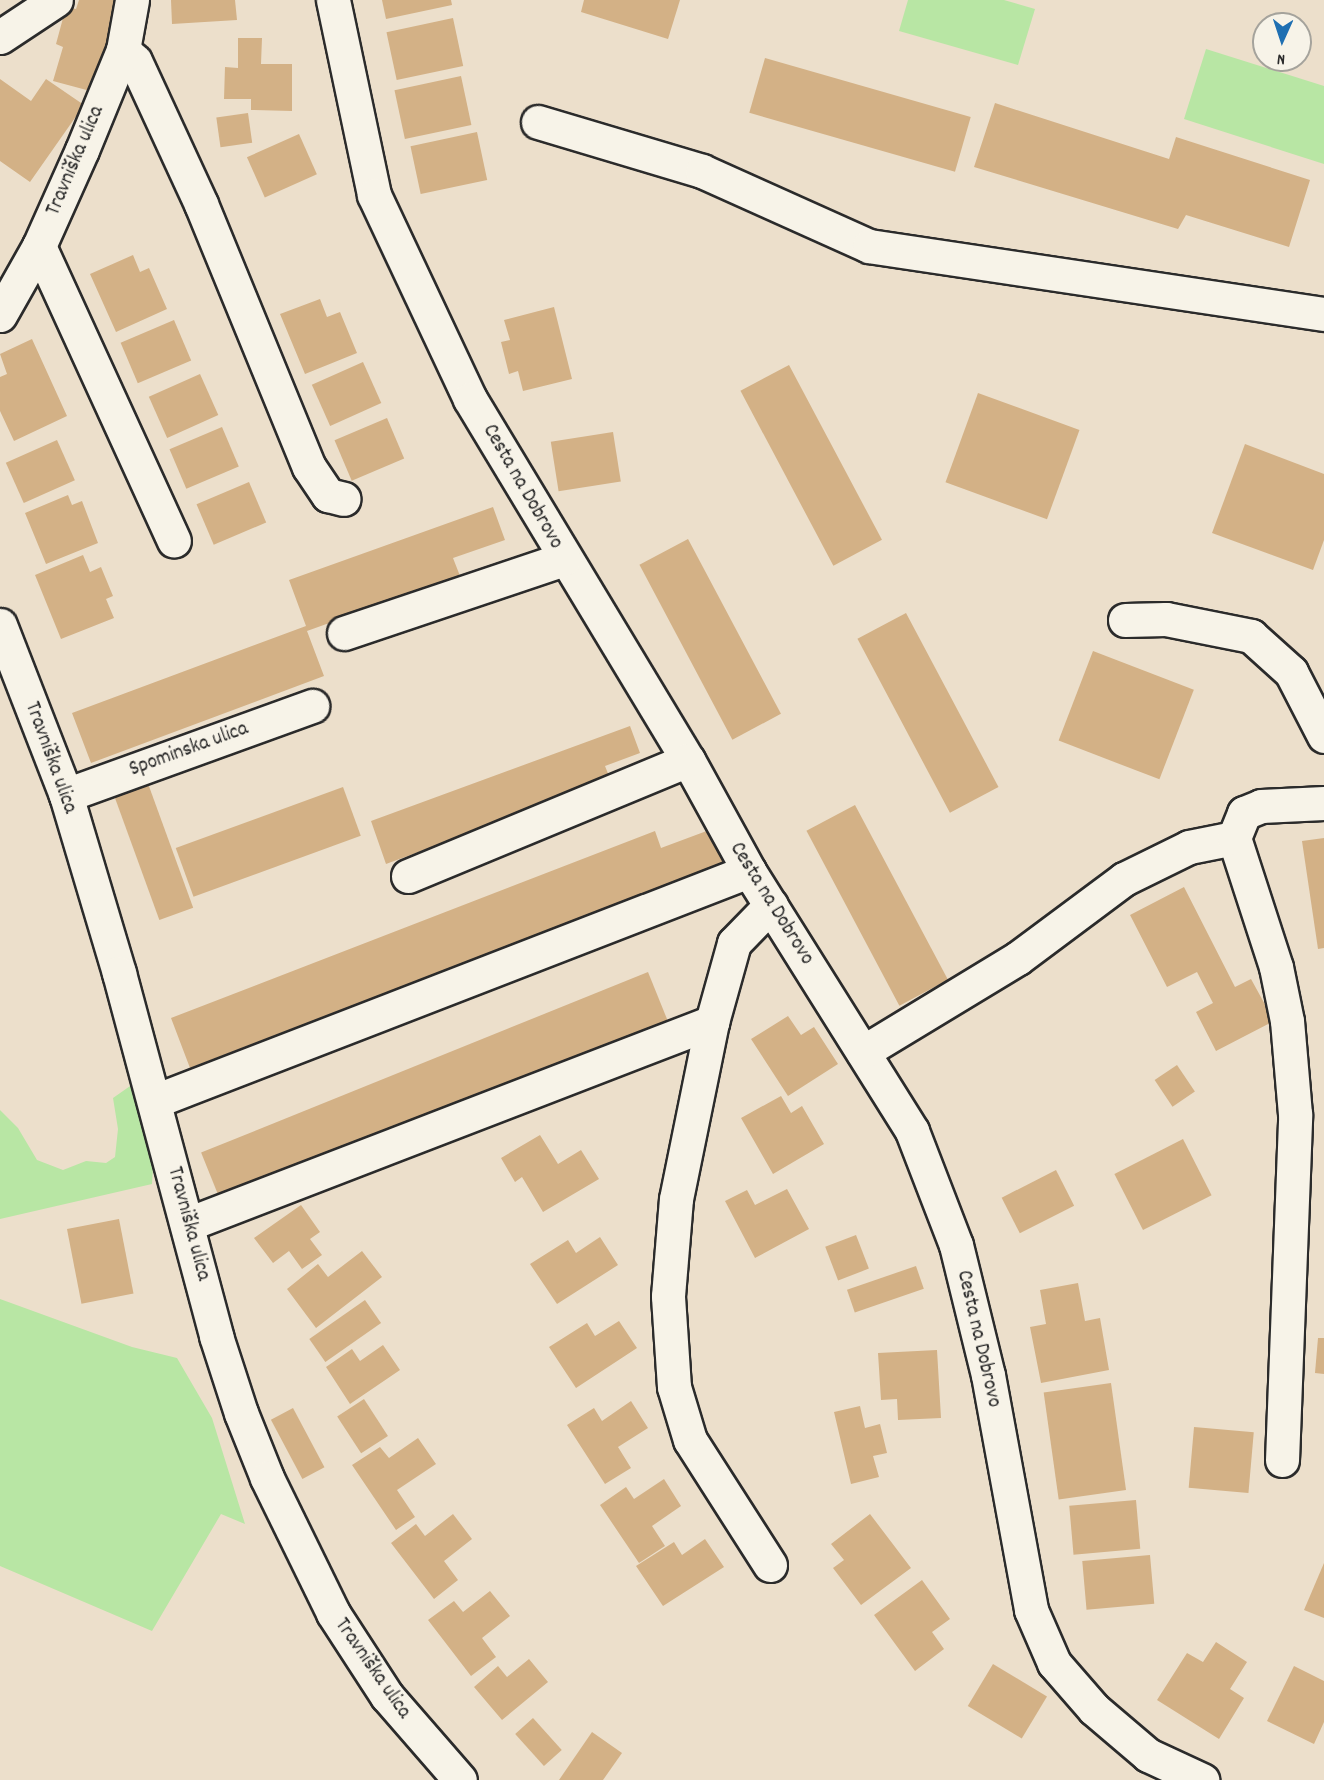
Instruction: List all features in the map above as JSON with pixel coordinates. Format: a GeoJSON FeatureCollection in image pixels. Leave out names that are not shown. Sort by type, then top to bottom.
{"type":"FeatureCollection","features":[{"type":"Feature","properties":{"kind":"street"},"geometry":{"type":"LineString","coordinates":[[0,37],[56,0]]}},
{"type":"Feature","properties":{"kind":"street","name":"Travniška ulica"},"geometry":{"type":"LineString","coordinates":[[0,315],[39,246],[123,50],[132,0]]}},
{"type":"Feature","properties":{"kind":"street","name":"Cesta na Dobrovo"},"geometry":{"type":"LineString","coordinates":[[333,0],[374,195],[470,399],[564,559],[688,760],[749,871],[912,1131],[956,1245],[988,1375],[1031,1610],[1054,1663],[1094,1709],[1148,1755],[1203,1780]]}},
{"type":"Feature","properties":{"kind":"street"},"geometry":{"type":"LineString","coordinates":[[123,50],[135,61],[201,204],[309,467],[328,495],[344,499]]}},
{"type":"Feature","properties":{"kind":"street"},"geometry":{"type":"LineString","coordinates":[[538,122],[702,171],[869,246],[1324,314]]}},
{"type":"Feature","properties":{"kind":"street"},"geometry":{"type":"LineString","coordinates":[[39,246],[174,541]]}},
{"type":"Feature","properties":{"kind":"street"},"geometry":{"type":"LineString","coordinates":[[344,633],[564,559]]}},
{"type":"Feature","properties":{"kind":"street"},"geometry":{"type":"LineString","coordinates":[[1125,620],[1166,619],[1251,636],[1291,672],[1324,736]]}},
{"type":"Feature","properties":{"kind":"street","name":"Travniška ulica"},"geometry":{"type":"LineString","coordinates":[[0,625],[66,795],[155,1101],[189,1224],[216,1336],[241,1413],[267,1478],[328,1603],[387,1696],[460,1780]]}},
{"type":"Feature","properties":{"kind":"street","name":"Spominska ulica"},"geometry":{"type":"LineString","coordinates":[[66,795],[312,706]]}},
{"type":"Feature","properties":{"kind":"street"},"geometry":{"type":"LineString","coordinates":[[408,876],[688,760]]}},
{"type":"Feature","properties":{"kind":"street"},"geometry":{"type":"LineString","coordinates":[[1282,1460],[1295,1114],[1287,1021],[1276,967],[1234,838],[1244,813],[1261,806],[1324,803]]}},
{"type":"Feature","properties":{"kind":"street"},"geometry":{"type":"LineString","coordinates":[[864,1052],[1018,958],[1124,879],[1189,847],[1234,838]]}},
{"type":"Feature","properties":{"kind":"street"},"geometry":{"type":"LineString","coordinates":[[155,1101],[749,871]]}},
{"type":"Feature","properties":{"kind":"street"},"geometry":{"type":"LineString","coordinates":[[770,1565],[690,1440],[674,1386],[668,1296],[676,1199],[712,1022],[734,943],[771,905]]}},
{"type":"Feature","properties":{"kind":"street"},"geometry":{"type":"LineString","coordinates":[[189,1224],[712,1022]]}},
{"type":"Feature","properties":{"kind":"green space"},"geometry":{"type":"Polygon","coordinates":[[[908,0],[1004,0],[1035,9],[1018,65],[899,31],[908,0]]]}},
{"type":"Feature","properties":{"kind":"green space"},"geometry":{"type":"Polygon","coordinates":[[[1206,49],[1252,63],[1252,72],[1279,72],[1324,86],[1324,164],[1184,119],[1206,49]]]}},
{"type":"Feature","properties":{"kind":"green space"},"geometry":{"type":"Polygon","coordinates":[[[133,1084],[153,1167],[152,1184],[0,1219],[0,1110],[18,1128],[37,1160],[63,1170],[86,1161],[106,1163],[115,1157],[118,1129],[113,1098],[133,1084]]]}},
{"type":"Feature","properties":{"kind":"green space"},"geometry":{"type":"Polygon","coordinates":[[[0,1299],[132,1347],[177,1358],[212,1418],[245,1524],[221,1514],[152,1631],[0,1566],[0,1299]]]}},
{"type":"Feature","properties":{"kind":"building"},"geometry":{"type":"Polygon","coordinates":[[[79,0],[120,0],[94,92],[53,81],[63,47],[56,44],[66,7],[76,9],[79,0]]]}},
{"type":"Feature","properties":{"kind":"building"},"geometry":{"type":"Polygon","coordinates":[[[171,0],[235,0],[237,20],[172,24],[171,0]]]}},
{"type":"Feature","properties":{"kind":"building"},"geometry":{"type":"Polygon","coordinates":[[[382,0],[451,0],[452,5],[386,19],[382,0]]]}},
{"type":"Feature","properties":{"kind":"building"},"geometry":{"type":"Polygon","coordinates":[[[584,0],[680,0],[668,39],[581,12],[584,0]]]}},
{"type":"Feature","properties":{"kind":"building"},"geometry":{"type":"Polygon","coordinates":[[[453,18],[463,66],[397,80],[386,32],[453,18]]]}},
{"type":"Feature","properties":{"kind":"building"},"geometry":{"type":"Polygon","coordinates":[[[238,38],[262,38],[261,64],[292,64],[292,111],[251,110],[251,99],[224,99],[225,67],[238,68],[238,38]]]}},
{"type":"Feature","properties":{"kind":"building"},"geometry":{"type":"Polygon","coordinates":[[[765,58],[971,117],[955,172],[749,113],[765,58]]]}},
{"type":"Feature","properties":{"kind":"building"},"geometry":{"type":"Polygon","coordinates":[[[461,76],[471,125],[405,139],[394,90],[461,76]]]}},
{"type":"Feature","properties":{"kind":"building"},"geometry":{"type":"Polygon","coordinates":[[[0,79],[31,101],[46,79],[84,105],[30,182],[0,161],[0,79]]]}},
{"type":"Feature","properties":{"kind":"building"},"geometry":{"type":"Polygon","coordinates":[[[995,103],[1169,159],[1176,137],[1310,180],[1289,247],[1186,215],[1178,229],[974,167],[995,103]]]}},
{"type":"Feature","properties":{"kind":"building"},"geometry":{"type":"Polygon","coordinates":[[[248,113],[252,143],[220,147],[216,117],[248,113]]]}},
{"type":"Feature","properties":{"kind":"building"},"geometry":{"type":"Polygon","coordinates":[[[477,132],[487,180],[421,194],[410,146],[477,132]]]}},
{"type":"Feature","properties":{"kind":"building"},"geometry":{"type":"Polygon","coordinates":[[[299,134],[317,174],[265,197],[247,157],[299,134]]]}},
{"type":"Feature","properties":{"kind":"building"},"geometry":{"type":"Polygon","coordinates":[[[133,255],[140,272],[149,268],[167,309],[116,332],[90,274],[133,255]]]}},
{"type":"Feature","properties":{"kind":"building"},"geometry":{"type":"Polygon","coordinates":[[[320,299],[327,317],[340,312],[357,353],[305,374],[280,314],[320,299]]]}},
{"type":"Feature","properties":{"kind":"building"},"geometry":{"type":"Polygon","coordinates":[[[554,307],[572,379],[523,391],[518,371],[509,374],[501,342],[510,340],[504,320],[554,307]]]}},
{"type":"Feature","properties":{"kind":"building"},"geometry":{"type":"Polygon","coordinates":[[[174,320],[191,361],[138,383],[121,343],[174,320]]]}},
{"type":"Feature","properties":{"kind":"building"},"geometry":{"type":"Polygon","coordinates":[[[32,339],[67,416],[14,441],[0,411],[0,377],[7,374],[0,354],[32,339]]]}},
{"type":"Feature","properties":{"kind":"building"},"geometry":{"type":"Polygon","coordinates":[[[363,362],[381,403],[330,426],[312,385],[363,362]]]}},
{"type":"Feature","properties":{"kind":"building"},"geometry":{"type":"Polygon","coordinates":[[[789,365],[882,540],[833,566],[740,391],[789,365]]]}},
{"type":"Feature","properties":{"kind":"building"},"geometry":{"type":"Polygon","coordinates":[[[200,374],[218,415],[167,438],[149,397],[200,374]]]}},
{"type":"Feature","properties":{"kind":"building"},"geometry":{"type":"Polygon","coordinates":[[[978,393],[1079,430],[1047,519],[946,482],[978,393]]]}},
{"type":"Feature","properties":{"kind":"building"},"geometry":{"type":"Polygon","coordinates":[[[387,418],[404,459],[352,481],[335,440],[387,418]]]}},
{"type":"Feature","properties":{"kind":"building"},"geometry":{"type":"Polygon","coordinates":[[[222,427],[239,467],[186,489],[170,449],[222,427]]]}},
{"type":"Feature","properties":{"kind":"building"},"geometry":{"type":"Polygon","coordinates":[[[613,432],[621,481],[559,491],[551,442],[613,432]]]}},
{"type":"Feature","properties":{"kind":"building"},"geometry":{"type":"Polygon","coordinates":[[[57,440],[75,480],[24,503],[6,463],[57,440]]]}},
{"type":"Feature","properties":{"kind":"building"},"geometry":{"type":"Polygon","coordinates":[[[1245,444],[1324,474],[1324,540],[1313,570],[1212,533],[1245,444]]]}},
{"type":"Feature","properties":{"kind":"building"},"geometry":{"type":"Polygon","coordinates":[[[249,482],[266,523],[214,545],[197,504],[249,482]]]}},
{"type":"Feature","properties":{"kind":"building"},"geometry":{"type":"Polygon","coordinates":[[[68,495],[72,505],[82,501],[98,543],[46,564],[25,513],[68,495]]]}},
{"type":"Feature","properties":{"kind":"building"},"geometry":{"type":"Polygon","coordinates":[[[493,507],[505,540],[453,558],[460,576],[307,631],[324,676],[91,763],[72,713],[306,626],[289,580],[493,507]]]}},
{"type":"Feature","properties":{"kind":"building"},"geometry":{"type":"Polygon","coordinates":[[[688,539],[781,714],[732,740],[639,565],[688,539]]]}},
{"type":"Feature","properties":{"kind":"building"},"geometry":{"type":"Polygon","coordinates":[[[83,555],[90,572],[101,567],[113,596],[106,599],[114,618],[61,639],[35,575],[83,555]]]}},
{"type":"Feature","properties":{"kind":"building"},"geometry":{"type":"Polygon","coordinates":[[[906,613],[998,787],[950,813],[857,639],[906,613]]]}},
{"type":"Feature","properties":{"kind":"building"},"geometry":{"type":"Polygon","coordinates":[[[1093,651],[1194,690],[1159,779],[1059,741],[1093,651]]]}},
{"type":"Feature","properties":{"kind":"building"},"geometry":{"type":"Polygon","coordinates":[[[630,726],[640,753],[605,766],[611,781],[386,864],[371,821],[630,726]]]}},
{"type":"Feature","properties":{"kind":"building"},"geometry":{"type":"Polygon","coordinates":[[[146,778],[193,908],[159,920],[112,790],[146,778]]]}},
{"type":"Feature","properties":{"kind":"building"},"geometry":{"type":"Polygon","coordinates":[[[343,787],[361,836],[194,897],[176,848],[343,787]]]}},
{"type":"Feature","properties":{"kind":"building"},"geometry":{"type":"Polygon","coordinates":[[[855,805],[948,980],[899,1006],[806,831],[855,805]]]}},
{"type":"Feature","properties":{"kind":"building"},"geometry":{"type":"Polygon","coordinates":[[[712,829],[725,862],[190,1068],[171,1018],[655,831],[661,848],[712,829]]]}},
{"type":"Feature","properties":{"kind":"building"},"geometry":{"type":"Polygon","coordinates":[[[1324,838],[1324,948],[1318,949],[1302,841],[1324,838]]]}},
{"type":"Feature","properties":{"kind":"building"},"geometry":{"type":"Polygon","coordinates":[[[1184,887],[1235,987],[1251,979],[1274,1021],[1216,1051],[1196,1012],[1213,1003],[1197,972],[1167,987],[1130,915],[1184,887]]]}},
{"type":"Feature","properties":{"kind":"building"},"geometry":{"type":"Polygon","coordinates":[[[648,972],[668,1022],[221,1203],[201,1153],[648,972]]]}},
{"type":"Feature","properties":{"kind":"building"},"geometry":{"type":"Polygon","coordinates":[[[788,1016],[801,1035],[814,1027],[838,1064],[788,1096],[751,1039],[788,1016]]]}},
{"type":"Feature","properties":{"kind":"building"},"geometry":{"type":"Polygon","coordinates":[[[1177,1065],[1195,1092],[1173,1107],[1155,1080],[1177,1065]]]}},
{"type":"Feature","properties":{"kind":"building"},"geometry":{"type":"Polygon","coordinates":[[[781,1096],[791,1113],[802,1106],[824,1144],[773,1174],[741,1118],[781,1096]]]}},
{"type":"Feature","properties":{"kind":"building"},"geometry":{"type":"Polygon","coordinates":[[[540,1135],[558,1164],[581,1150],[599,1179],[543,1212],[522,1177],[515,1182],[501,1158],[540,1135]]]}},
{"type":"Feature","properties":{"kind":"building"},"geometry":{"type":"Polygon","coordinates":[[[1183,1139],[1212,1195],[1143,1230],[1114,1174],[1183,1139]]]}},
{"type":"Feature","properties":{"kind":"building"},"geometry":{"type":"Polygon","coordinates":[[[1056,1170],[1074,1206],[1020,1233],[1002,1198],[1056,1170]]]}},
{"type":"Feature","properties":{"kind":"building"},"geometry":{"type":"Polygon","coordinates":[[[787,1189],[809,1229],[755,1258],[725,1201],[747,1190],[755,1205],[787,1189]]]}},
{"type":"Feature","properties":{"kind":"building"},"geometry":{"type":"Polygon","coordinates":[[[301,1205],[320,1232],[310,1239],[322,1255],[302,1269],[289,1251],[273,1263],[254,1238],[301,1205]]]}},
{"type":"Feature","properties":{"kind":"building"},"geometry":{"type":"Polygon","coordinates":[[[119,1219],[134,1294],[81,1304],[67,1229],[119,1219]]]}},
{"type":"Feature","properties":{"kind":"building"},"geometry":{"type":"Polygon","coordinates":[[[856,1235],[869,1269],[838,1280],[825,1247],[856,1235]]]}},
{"type":"Feature","properties":{"kind":"building"},"geometry":{"type":"Polygon","coordinates":[[[600,1237],[618,1265],[557,1304],[530,1264],[568,1240],[576,1253],[600,1237]]]}},
{"type":"Feature","properties":{"kind":"building"},"geometry":{"type":"Polygon","coordinates":[[[362,1251],[382,1277],[316,1328],[287,1289],[318,1264],[328,1277],[362,1251]]]}},
{"type":"Feature","properties":{"kind":"building"},"geometry":{"type":"Polygon","coordinates":[[[916,1266],[924,1289],[855,1312],[847,1290],[916,1266]]]}},
{"type":"Feature","properties":{"kind":"building"},"geometry":{"type":"Polygon","coordinates":[[[1078,1283],[1085,1321],[1100,1318],[1109,1370],[1041,1383],[1030,1327],[1046,1324],[1040,1290],[1078,1283]]]}},
{"type":"Feature","properties":{"kind":"building"},"geometry":{"type":"Polygon","coordinates":[[[365,1300],[381,1323],[325,1362],[309,1339],[365,1300]]]}},
{"type":"Feature","properties":{"kind":"building"},"geometry":{"type":"Polygon","coordinates":[[[619,1321],[637,1348],[576,1388],[549,1347],[587,1323],[595,1336],[619,1321]]]}},
{"type":"Feature","properties":{"kind":"building"},"geometry":{"type":"Polygon","coordinates":[[[1318,1338],[1324,1338],[1324,1374],[1315,1373],[1318,1338]]]}},
{"type":"Feature","properties":{"kind":"building"},"geometry":{"type":"Polygon","coordinates":[[[383,1345],[400,1370],[350,1404],[326,1367],[352,1349],[360,1361],[383,1345]]]}},
{"type":"Feature","properties":{"kind":"building"},"geometry":{"type":"Polygon","coordinates":[[[937,1350],[941,1418],[898,1420],[897,1399],[881,1400],[878,1353],[937,1350]]]}},
{"type":"Feature","properties":{"kind":"building"},"geometry":{"type":"Polygon","coordinates":[[[1111,1383],[1126,1490],[1059,1499],[1044,1392],[1111,1383]]]}},
{"type":"Feature","properties":{"kind":"building"},"geometry":{"type":"Polygon","coordinates":[[[364,1399],[388,1436],[361,1453],[337,1416],[364,1399]]]}},
{"type":"Feature","properties":{"kind":"building"},"geometry":{"type":"Polygon","coordinates":[[[631,1401],[648,1428],[618,1447],[631,1468],[605,1484],[567,1425],[594,1408],[602,1421],[631,1401]]]}},
{"type":"Feature","properties":{"kind":"building"},"geometry":{"type":"Polygon","coordinates":[[[860,1406],[865,1428],[880,1424],[887,1453],[873,1456],[879,1477],[851,1484],[834,1412],[860,1406]]]}},
{"type":"Feature","properties":{"kind":"building"},"geometry":{"type":"Polygon","coordinates":[[[293,1408],[324,1467],[302,1479],[271,1420],[293,1408]]]}},
{"type":"Feature","properties":{"kind":"building"},"geometry":{"type":"Polygon","coordinates":[[[1194,1427],[1254,1432],[1248,1493],[1189,1488],[1194,1427]]]}},
{"type":"Feature","properties":{"kind":"building"},"geometry":{"type":"Polygon","coordinates":[[[418,1438],[436,1464],[397,1490],[415,1517],[396,1530],[352,1465],[380,1447],[389,1458],[418,1438]]]}},
{"type":"Feature","properties":{"kind":"building"},"geometry":{"type":"Polygon","coordinates":[[[664,1479],[681,1506],[652,1526],[665,1546],[639,1563],[600,1505],[626,1487],[634,1499],[664,1479]]]}},
{"type":"Feature","properties":{"kind":"building"},"geometry":{"type":"Polygon","coordinates":[[[1136,1500],[1140,1549],[1074,1555],[1069,1506],[1136,1500]]]}},
{"type":"Feature","properties":{"kind":"building"},"geometry":{"type":"Polygon","coordinates":[[[453,1514],[472,1539],[444,1561],[458,1580],[434,1599],[391,1543],[416,1524],[425,1536],[453,1514]]]}},
{"type":"Feature","properties":{"kind":"building"},"geometry":{"type":"Polygon","coordinates":[[[870,1514],[911,1568],[861,1605],[833,1568],[844,1560],[831,1544],[870,1514]]]}},
{"type":"Feature","properties":{"kind":"building"},"geometry":{"type":"Polygon","coordinates":[[[705,1539],[724,1567],[663,1606],[636,1566],[674,1542],[682,1555],[705,1539]]]}},
{"type":"Feature","properties":{"kind":"building"},"geometry":{"type":"Polygon","coordinates":[[[1150,1555],[1154,1604],[1087,1610],[1082,1561],[1150,1555]]]}},
{"type":"Feature","properties":{"kind":"building"},"geometry":{"type":"Polygon","coordinates":[[[1324,1563],[1324,1618],[1304,1610],[1324,1563]]]}},
{"type":"Feature","properties":{"kind":"building"},"geometry":{"type":"Polygon","coordinates":[[[922,1580],[950,1619],[932,1632],[944,1649],[915,1671],[874,1615],[922,1580]]]}},
{"type":"Feature","properties":{"kind":"building"},"geometry":{"type":"Polygon","coordinates":[[[490,1591],[510,1616],[482,1638],[496,1657],[471,1676],[428,1620],[454,1601],[463,1612],[490,1591]]]}},
{"type":"Feature","properties":{"kind":"building"},"geometry":{"type":"Polygon","coordinates":[[[1216,1642],[1247,1662],[1230,1689],[1244,1698],[1219,1739],[1157,1700],[1187,1653],[1203,1662],[1216,1642]]]}},
{"type":"Feature","properties":{"kind":"building"},"geometry":{"type":"Polygon","coordinates":[[[529,1659],[548,1682],[502,1720],[474,1687],[498,1666],[507,1677],[529,1659]]]}},
{"type":"Feature","properties":{"kind":"building"},"geometry":{"type":"Polygon","coordinates":[[[993,1664],[1047,1696],[1022,1738],[968,1706],[993,1664]]]}},
{"type":"Feature","properties":{"kind":"building"},"geometry":{"type":"Polygon","coordinates":[[[1294,1666],[1324,1681],[1324,1722],[1314,1744],[1267,1721],[1294,1666]]]}},
{"type":"Feature","properties":{"kind":"building"},"geometry":{"type":"Polygon","coordinates":[[[533,1718],[562,1750],[544,1766],[515,1734],[533,1718]]]}},
{"type":"Feature","properties":{"kind":"building"},"geometry":{"type":"Polygon","coordinates":[[[592,1732],[622,1753],[603,1780],[559,1780],[592,1732]]]}}]}
